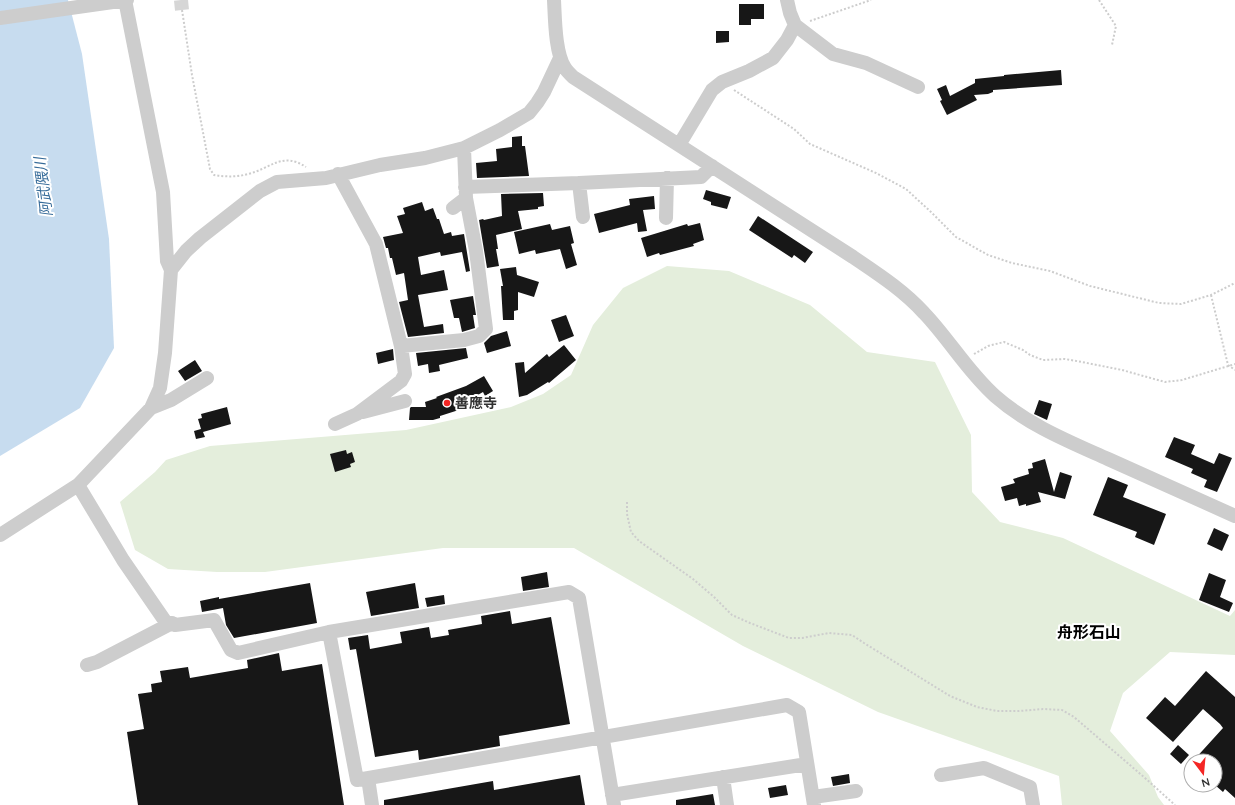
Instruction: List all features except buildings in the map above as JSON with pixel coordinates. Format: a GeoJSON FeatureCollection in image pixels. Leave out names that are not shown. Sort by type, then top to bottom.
{"type":"FeatureCollection","features":[{"type":"Feature","properties":{"kind":"street"},"geometry":{"type":"LineString","coordinates":[[0,18],[126,0],[163,192],[167,261],[171,270],[160,388],[151,408],[78,485],[0,535]]}},
{"type":"Feature","properties":{"kind":"street"},"geometry":{"type":"LineString","coordinates":[[554,0],[556,32],[560,58],[565,68],[573,77],[888,281],[924,313],[963,361],[995,396],[1040,427],[1067,441],[1235,516]]}},
{"type":"Feature","properties":{"kind":"street"},"geometry":{"type":"LineString","coordinates":[[786,0],[795,26],[833,54],[866,63],[918,87]]}},
{"type":"Feature","properties":{"kind":"street"},"geometry":{"type":"LineString","coordinates":[[679,145],[712,90],[722,82],[749,71],[773,58],[787,40],[795,26]]}},
{"type":"Feature","properties":{"kind":"street"},"geometry":{"type":"LineString","coordinates":[[171,270],[186,251],[200,238],[260,190],[277,182],[326,178],[380,165],[425,158],[464,148],[510,125],[529,113],[537,103],[544,92],[560,58]]}},
{"type":"Feature","properties":{"kind":"street"},"geometry":{"type":"LineString","coordinates":[[401,346],[464,340],[479,336],[486,329],[476,251],[466,192],[464,148]]}},
{"type":"Feature","properties":{"kind":"street"},"geometry":{"type":"LineString","coordinates":[[453,208],[466,192],[579,183],[700,177],[712,166]]}},
{"type":"Feature","properties":{"kind":"street"},"geometry":{"type":"LineString","coordinates":[[338,174],[376,244],[401,346],[405,374],[401,381],[357,414]]}},
{"type":"Feature","properties":{"kind":"street"},"geometry":{"type":"LineString","coordinates":[[666,218],[667,178]]}},
{"type":"Feature","properties":{"kind":"street"},"geometry":{"type":"LineString","coordinates":[[579,183],[582,217]]}},
{"type":"Feature","properties":{"kind":"street"},"geometry":{"type":"LineString","coordinates":[[151,408],[171,400],[207,378]]}},
{"type":"Feature","properties":{"kind":"street"},"geometry":{"type":"LineString","coordinates":[[335,424],[357,414],[405,402]]}},
{"type":"Feature","properties":{"kind":"street"},"geometry":{"type":"LineString","coordinates":[[78,485],[122,560],[166,621],[172,624]]}},
{"type":"Feature","properties":{"kind":"street"},"geometry":{"type":"LineString","coordinates":[[87,665],[97,662],[172,624],[214,620],[231,650],[238,653],[329,632],[569,592],[579,598],[613,800],[723,778],[807,764]]}},
{"type":"Feature","properties":{"kind":"street"},"geometry":{"type":"LineString","coordinates":[[329,632],[357,780],[787,705],[799,712],[814,801],[856,791]]}},
{"type":"Feature","properties":{"kind":"street"},"geometry":{"type":"LineString","coordinates":[[941,775],[984,768],[1030,787],[1032,805]]}},
{"type":"Feature","properties":{"kind":"street"},"geometry":{"type":"LineString","coordinates":[[368,778],[372,805]]}},
{"type":"Feature","properties":{"kind":"street"},"geometry":{"type":"LineString","coordinates":[[723,778],[727,805]]}},
{"type":"Feature","properties":{"kind":"path"},"geometry":{"type":"LineString","coordinates":[[795,26],[871,0]]}},
{"type":"Feature","properties":{"kind":"path"},"geometry":{"type":"LineString","coordinates":[[1099,0],[1116,26],[1112,45]]}},
{"type":"Feature","properties":{"kind":"path"},"geometry":{"type":"LineString","coordinates":[[182,10],[205,146],[210,169],[214,175],[226,177],[249,174],[271,164],[286,160],[300,162],[306,167]]}},
{"type":"Feature","properties":{"kind":"path"},"geometry":{"type":"LineString","coordinates":[[722,82],[794,129],[810,144],[876,173],[906,189],[956,238],[988,255],[1012,263],[1050,271],[1090,286],[1158,303],[1181,304],[1211,295],[1235,282]]}},
{"type":"Feature","properties":{"kind":"path"},"geometry":{"type":"LineString","coordinates":[[1211,295],[1228,365],[1235,370]]}},
{"type":"Feature","properties":{"kind":"path"},"geometry":{"type":"LineString","coordinates":[[963,361],[988,346],[1004,342],[1023,350],[1030,356],[1042,360],[1064,359],[1082,362],[1122,370],[1165,382],[1182,380],[1235,364]]}},
{"type":"Feature","properties":{"kind":"path"},"geometry":{"type":"LineString","coordinates":[[626,502],[631,532],[639,541],[692,579],[714,597],[732,615],[789,638],[802,638],[829,633],[852,635],[950,696],[977,707],[997,712],[1019,712],[1043,709],[1062,710],[1074,717],[1174,805]]}},
{"type":"Feature","properties":{"kind":"green space"},"geometry":{"type":"Polygon","coordinates":[[[667,266],[729,271],[810,305],[867,352],[935,362],[971,435],[972,492],[1000,522],[1063,538],[1230,616],[1235,610],[1235,655],[1170,652],[1123,693],[1110,731],[1149,775],[1158,797],[1164,805],[1062,805],[1059,776],[878,712],[743,646],[574,548],[443,548],[265,572],[217,572],[168,569],[135,550],[120,502],[155,472],[166,460],[210,446],[406,430],[511,407],[543,394],[571,375],[593,325],[623,288],[667,266]]]}},
{"type":"Feature","properties":{"kind":"water","name":"阿武隈川"},"geometry":{"type":"Polygon","coordinates":[[[0,0],[68,0],[82,54],[109,239],[114,348],[80,408],[0,456],[0,0]]]}},
{"type":"Feature","properties":{"kind":"tunnel"},"geometry":{"type":"LineString","coordinates":[[181,0],[182,10]]}},
{"type":"Feature","properties":{"kind":"place","name":"善應寺"},"geometry":{"type":"Point","coordinates":[447,403]}},
{"type":"Feature","properties":{"kind":"district","name":"舟形石山"},"geometry":{"type":"Point","coordinates":[1089,632]}}]}
